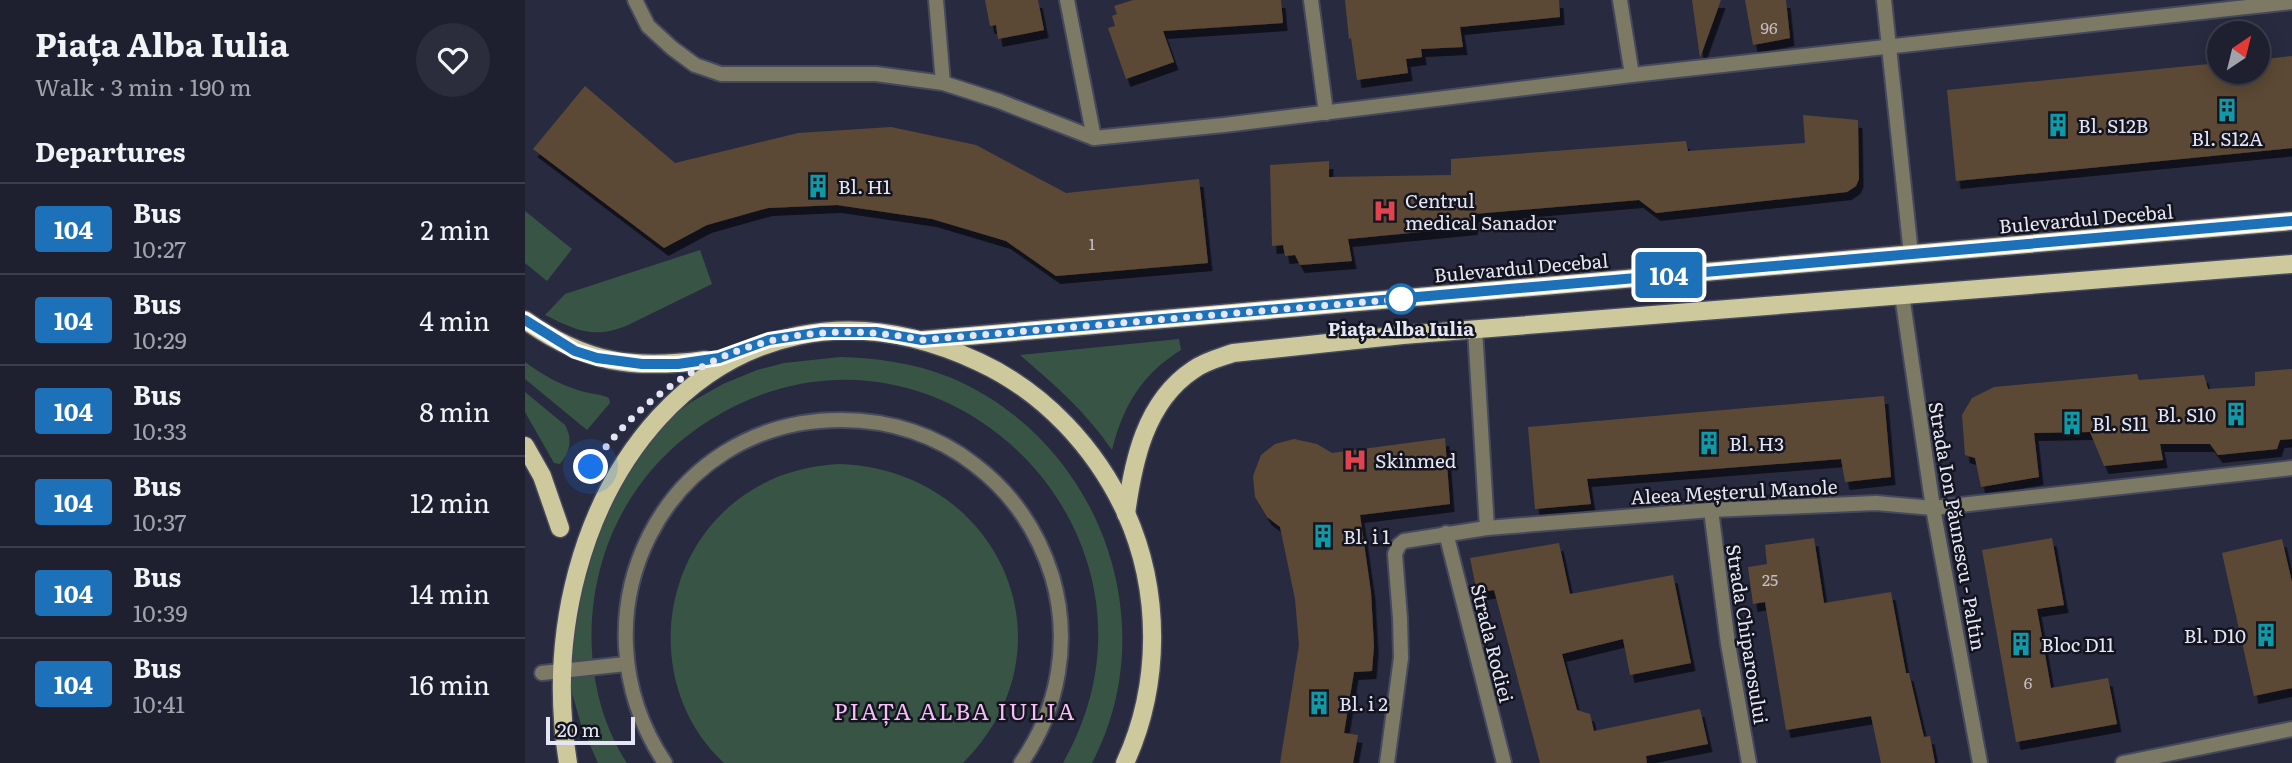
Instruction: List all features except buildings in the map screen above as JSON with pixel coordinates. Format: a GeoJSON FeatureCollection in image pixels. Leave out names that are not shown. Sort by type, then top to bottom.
{"type":"FeatureCollection","features":[{"type":"Feature","properties":{"kind":"main road","name":"Bulevardul Decebal"},"geometry":{"type":"LineString","coordinates":[[922,340],[2292,221]]}},
{"type":"Feature","properties":{"kind":"main road"},"geometry":{"type":"LineString","coordinates":[[1126,514],[1132,470],[1141,440],[1155,412],[1174,387],[1192,370],[1233,353],[1475,329],[2292,264]]}},
{"type":"Feature","properties":{"kind":"main road"},"geometry":{"type":"LineString","coordinates":[[525,320],[575,351],[597,358],[660,365],[719,358]]}},
{"type":"Feature","properties":{"kind":"main road"},"geometry":{"type":"LineString","coordinates":[[672,384],[719,358],[769,340],[822,332],[876,332],[922,340],[954,351],[1009,378],[1044,404],[1086,447],[1106,476],[1126,514],[1146,575],[1151,607],[1150,679],[1144,711],[1125,763]]}},
{"type":"Feature","properties":{"kind":"main road"},"geometry":{"type":"LineString","coordinates":[[525,446],[542,476],[558,534],[568,507]]}},
{"type":"Feature","properties":{"kind":"main road"},"geometry":{"type":"LineString","coordinates":[[540,652],[552,722],[568,763]]}},
{"type":"Feature","properties":{"kind":"street"},"geometry":{"type":"LineString","coordinates":[[635,0],[648,26],[672,48],[695,65],[721,74],[876,74],[943,83],[999,101],[1094,138],[2292,2]]}},
{"type":"Feature","properties":{"kind":"street"},"geometry":{"type":"LineString","coordinates":[[936,0],[943,83]]}},
{"type":"Feature","properties":{"kind":"street"},"geometry":{"type":"LineString","coordinates":[[1067,0],[1094,138]]}},
{"type":"Feature","properties":{"kind":"street"},"geometry":{"type":"LineString","coordinates":[[1311,0],[1326,113]]}},
{"type":"Feature","properties":{"kind":"street"},"geometry":{"type":"LineString","coordinates":[[1620,0],[1632,75]]}},
{"type":"Feature","properties":{"kind":"street"},"geometry":{"type":"LineString","coordinates":[[1884,0],[1911,254]]}},
{"type":"Feature","properties":{"kind":"street","name":"Strada Ion Păunescu - Paltin"},"geometry":{"type":"LineString","coordinates":[[1902,295],[1933,509],[1980,763]]}},
{"type":"Feature","properties":{"kind":"street"},"geometry":{"type":"LineString","coordinates":[[1475,329],[1487,528]]}},
{"type":"Feature","properties":{"kind":"street"},"geometry":{"type":"LineString","coordinates":[[665,763],[640,719],[626,664],[627,604],[636,565],[644,546],[664,512],[690,481],[721,456],[784,427],[834,420],[874,421],[893,425],[949,448],[982,471],[1017,507],[1042,550],[1059,608],[1060,658],[1050,706],[1024,762]]}},
{"type":"Feature","properties":{"kind":"street","name":"Aleea Meșterul Manole"},"geometry":{"type":"LineString","coordinates":[[1387,763],[1401,659],[1401,618],[1395,554],[1404,541],[1487,528],[1711,510],[1876,503],[1933,509],[2292,468]]}},
{"type":"Feature","properties":{"kind":"street","name":"Strada Chiparosului"},"geometry":{"type":"LineString","coordinates":[[1711,510],[1728,644],[1749,763]]}},
{"type":"Feature","properties":{"kind":"street","name":"Strada Rodiei"},"geometry":{"type":"LineString","coordinates":[[1446,533],[1504,763]]}},
{"type":"Feature","properties":{"kind":"street"},"geometry":{"type":"LineString","coordinates":[[545,687],[626,664]]}},
{"type":"Feature","properties":{"kind":"street"},"geometry":{"type":"LineString","coordinates":[[2123,763],[2292,729]]}},
{"type":"Feature","properties":{"kind":"green space"},"geometry":{"type":"Polygon","coordinates":[[[525,211],[572,249],[547,281],[525,263],[525,211]]]}},
{"type":"Feature","properties":{"kind":"green space"},"geometry":{"type":"Polygon","coordinates":[[[700,250],[712,284],[626,326],[604,332],[584,331],[545,315],[565,294],[700,250]]]}},
{"type":"Feature","properties":{"kind":"green space"},"geometry":{"type":"Polygon","coordinates":[[[1179,339],[1181,350],[1155,370],[1128,405],[1112,450],[1081,411],[1020,355],[1179,339]]]}},
{"type":"Feature","properties":{"kind":"green space"},"geometry":{"type":"Polygon","coordinates":[[[840,357],[882,360],[922,368],[949,377],[1001,405],[1044,443],[1079,488],[1104,539],[1119,594],[1122,651],[1113,708],[1092,763],[1063,763],[1095,676],[1095,593],[1068,516],[1020,453],[955,406],[878,382],[795,385],[710,420],[674,447],[643,481],[609,540],[596,587],[592,639],[597,691],[614,740],[627,763],[598,763],[581,725],[571,689],[566,653],[581,544],[662,424],[691,402],[723,384],[757,370],[784,363],[840,357]]]}},
{"type":"Feature","properties":{"kind":"green space"},"geometry":{"type":"Polygon","coordinates":[[[525,362],[566,386],[609,398],[610,403],[587,430],[525,379],[525,362]]]}},
{"type":"Feature","properties":{"kind":"green space"},"geometry":{"type":"Polygon","coordinates":[[[525,392],[565,425],[569,445],[560,464],[554,463],[525,412],[525,392]]]}},
{"type":"Feature","properties":{"kind":"green space"},"geometry":{"type":"Polygon","coordinates":[[[839,464],[895,474],[942,497],[979,530],[1005,572],[1017,619],[1015,668],[998,717],[963,763],[724,763],[698,732],[680,696],[672,659],[672,620],[680,582],[696,546],[720,515],[762,484],[794,471],[839,464]]]}},
{"type":"Feature","properties":{"kind":"bus line","name":"104"},"geometry":{"type":"LineString","coordinates":[[525,320],[575,351],[597,358],[642,364],[678,364],[719,358],[769,340],[799,334],[876,332],[922,340],[2292,221]]}},
{"type":"Feature","properties":{"kind":"place","name":"Bl. S12A"},"geometry":{"type":"Point","coordinates":[2227,110]}},
{"type":"Feature","properties":{"kind":"place","name":"Bl. S12B"},"geometry":{"type":"Point","coordinates":[2058,125]}},
{"type":"Feature","properties":{"kind":"place","name":"Bl. H1"},"geometry":{"type":"Point","coordinates":[818,186]}},
{"type":"Feature","properties":{"kind":"place","name":"Centrul medical Sanador"},"geometry":{"type":"Point","coordinates":[1385,211]}},
{"type":"Feature","properties":{"kind":"place","name":"Piața Alba Iulia"},"geometry":{"type":"Point","coordinates":[1401,299]}},
{"type":"Feature","properties":{"kind":"place","name":"Bl. S10"},"geometry":{"type":"Point","coordinates":[2236,414]}},
{"type":"Feature","properties":{"kind":"place","name":"Bl. S11"},"geometry":{"type":"Point","coordinates":[2072,423]}},
{"type":"Feature","properties":{"kind":"place","name":"Bl. H3"},"geometry":{"type":"Point","coordinates":[1709,443]}},
{"type":"Feature","properties":{"kind":"place","name":"Skinmed"},"geometry":{"type":"Point","coordinates":[1355,460]}},
{"type":"Feature","properties":{"kind":"place","name":"Bl. i 1"},"geometry":{"type":"Point","coordinates":[1323,536]}},
{"type":"Feature","properties":{"kind":"place","name":"Bl. D10"},"geometry":{"type":"Point","coordinates":[2266,635]}},
{"type":"Feature","properties":{"kind":"place","name":"Bloc D11"},"geometry":{"type":"Point","coordinates":[2021,644]}},
{"type":"Feature","properties":{"kind":"place","name":"Bl. i 2"},"geometry":{"type":"Point","coordinates":[1319,703]}},
{"type":"Feature","properties":{"kind":"district","name":"PIAȚA ALBA IULIA"},"geometry":{"type":"Point","coordinates":[955,710]}},
{"type":"Feature","properties":{"kind":"route"},"geometry":{"type":"LineString","coordinates":[[591,467],[630,419],[672,384],[733,352],[784,337],[853,331],[922,340],[1401,299]]}}]}
